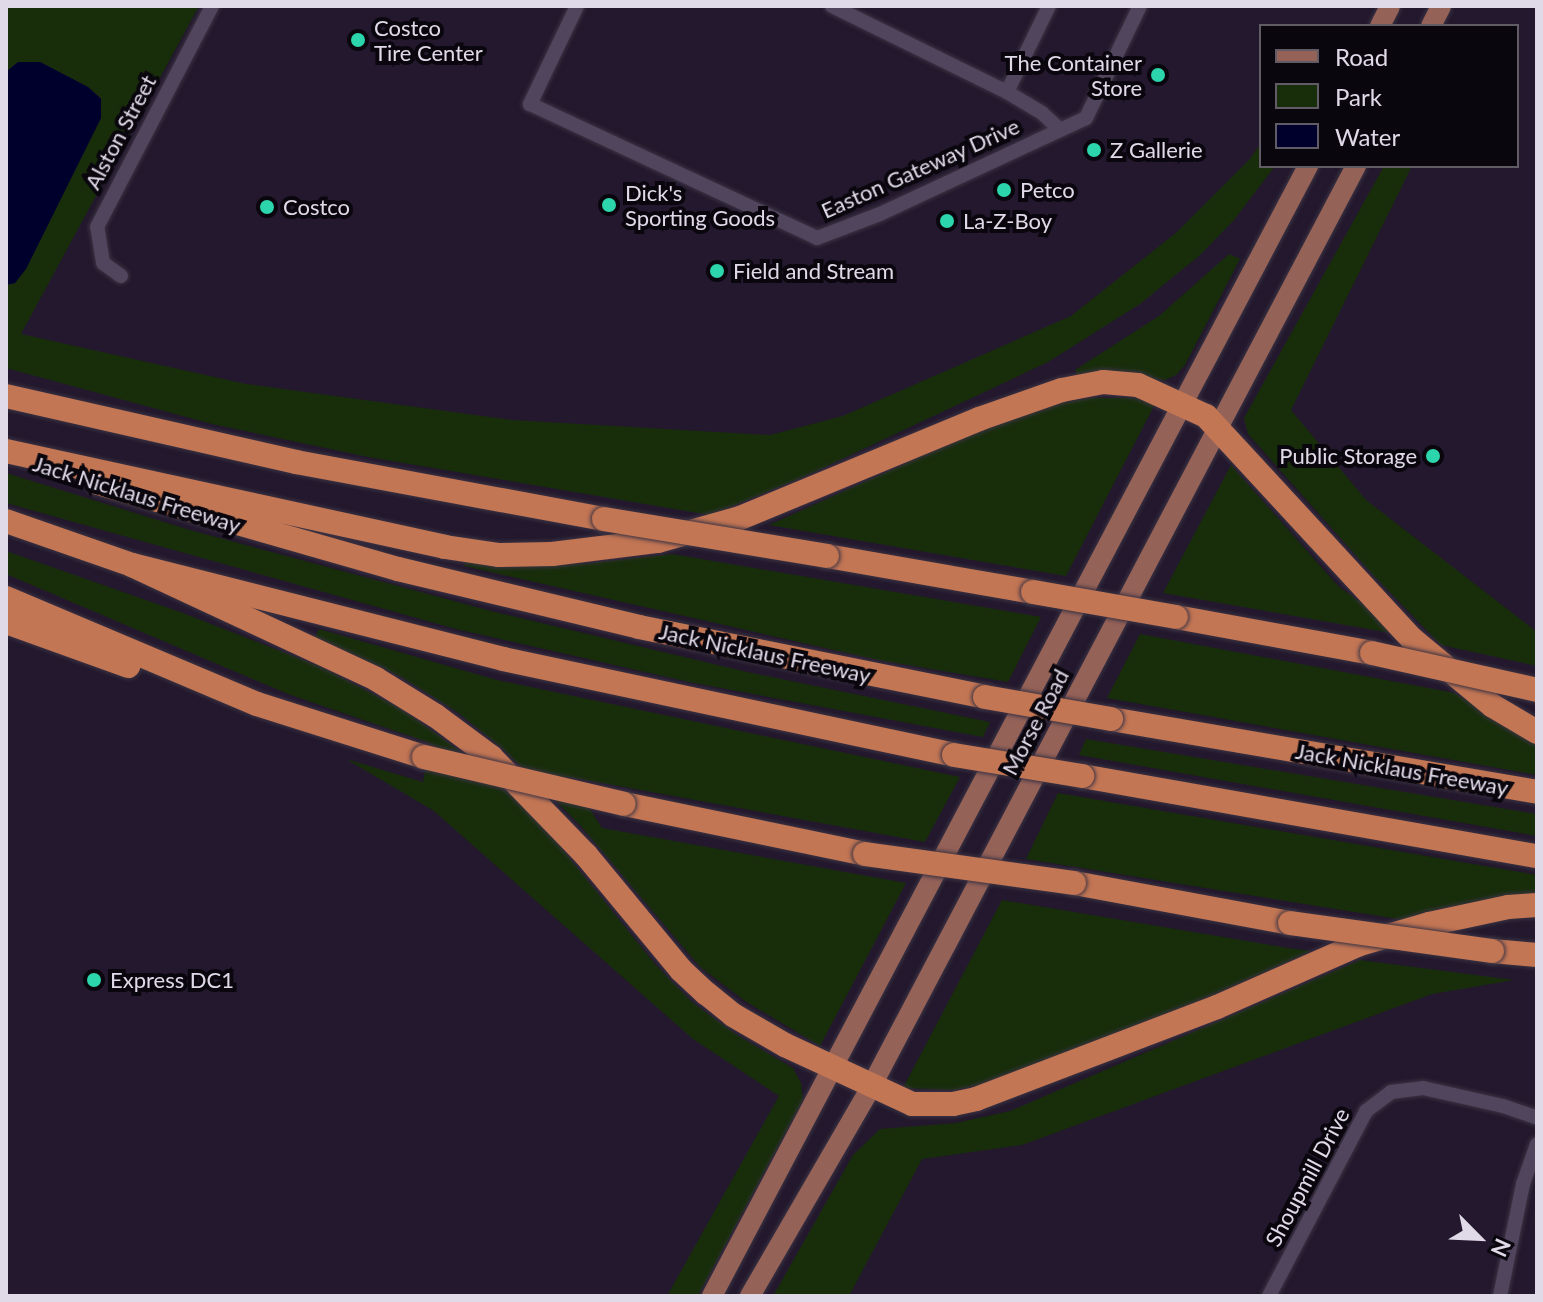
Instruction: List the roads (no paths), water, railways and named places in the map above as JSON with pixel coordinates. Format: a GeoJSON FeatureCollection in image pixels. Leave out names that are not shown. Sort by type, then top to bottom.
{"type":"FeatureCollection","features":[{"type":"Feature","properties":{"kind":"highway"},"geometry":{"type":"LineString","coordinates":[[6,452],[445,547],[499,555],[552,554],[658,541],[740,518],[979,419],[1062,390],[1121,383],[1155,391],[1206,416],[1412,639],[1493,706],[1537,732]]}},
{"type":"Feature","properties":{"kind":"highway"},"geometry":{"type":"LineString","coordinates":[[6,396],[296,462],[1372,653],[1537,690]]}},
{"type":"Feature","properties":{"kind":"highway","name":"Jack Nicklaus Freeway"},"geometry":{"type":"LineString","coordinates":[[6,452],[149,500],[398,569],[639,627],[985,697],[1537,792]]}},
{"type":"Feature","properties":{"kind":"highway"},"geometry":{"type":"LineString","coordinates":[[6,521],[132,565],[503,659],[954,755],[1537,856]]}},
{"type":"Feature","properties":{"kind":"highway"},"geometry":{"type":"LineString","coordinates":[[132,565],[376,679],[436,716],[491,757],[586,855],[681,970],[706,993],[733,1015],[871,1087],[912,1104],[953,1104],[976,1099],[1217,1007],[1360,944],[1442,921],[1508,907],[1537,905]]}},
{"type":"Feature","properties":{"kind":"highway"},"geometry":{"type":"LineString","coordinates":[[6,598],[257,704]]}},
{"type":"Feature","properties":{"kind":"highway"},"geometry":{"type":"LineString","coordinates":[[6,622],[128,666],[424,757],[624,804],[865,854],[1074,883],[1290,923],[1537,955]]}},
{"type":"Feature","properties":{"kind":"main road"},"geometry":{"type":"LineString","coordinates":[[1381,24],[1390,6]]}},
{"type":"Feature","properties":{"kind":"main road"},"geometry":{"type":"LineString","coordinates":[[1432,24],[1441,6]]}},
{"type":"Feature","properties":{"kind":"main road","name":"Morse Road"},"geometry":{"type":"LineString","coordinates":[[712,1296],[835,1069],[1307,168]]}},
{"type":"Feature","properties":{"kind":"main road","name":"Morse Road"},"geometry":{"type":"LineString","coordinates":[[750,1296],[871,1087],[1355,168]]}},
{"type":"Feature","properties":{"kind":"street","name":"Alston Street"},"geometry":{"type":"LineString","coordinates":[[121,276],[103,263],[97,227],[212,6]]}},
{"type":"Feature","properties":{"kind":"street","name":"Easton Gateway Drive"},"geometry":{"type":"LineString","coordinates":[[577,6],[530,104],[817,238],[880,214],[1086,118],[1140,6]]}},
{"type":"Feature","properties":{"kind":"street"},"geometry":{"type":"LineString","coordinates":[[832,6],[1007,92],[1042,113],[1059,129]]}},
{"type":"Feature","properties":{"kind":"street"},"geometry":{"type":"LineString","coordinates":[[1007,92],[1049,6]]}},
{"type":"Feature","properties":{"kind":"street","name":"Shoupmill Drive"},"geometry":{"type":"LineString","coordinates":[[1269,1296],[1366,1111],[1391,1092],[1423,1088],[1503,1106],[1537,1118]]}},
{"type":"Feature","properties":{"kind":"street"},"geometry":{"type":"LineString","coordinates":[[1500,1296],[1523,1184],[1537,1144]]}},
{"type":"Feature","properties":{"kind":"water"},"geometry":{"type":"Polygon","coordinates":[[[18,62],[40,62],[88,87],[101,99],[101,118],[26,269],[15,283],[6,285],[6,72],[18,62]]]}},
{"type":"Feature","properties":{"kind":"place","name":"Costco Tire Center"},"geometry":{"type":"Point","coordinates":[358,40]}},
{"type":"Feature","properties":{"kind":"place","name":"The Container Store"},"geometry":{"type":"Point","coordinates":[1158,75]}},
{"type":"Feature","properties":{"kind":"place","name":"Z Gallerie"},"geometry":{"type":"Point","coordinates":[1094,150]}},
{"type":"Feature","properties":{"kind":"place","name":"Petco"},"geometry":{"type":"Point","coordinates":[1004,190]}},
{"type":"Feature","properties":{"kind":"place","name":"Dick's Sporting Goods"},"geometry":{"type":"Point","coordinates":[609,205]}},
{"type":"Feature","properties":{"kind":"place","name":"Costco"},"geometry":{"type":"Point","coordinates":[267,207]}},
{"type":"Feature","properties":{"kind":"place","name":"La-Z-Boy"},"geometry":{"type":"Point","coordinates":[947,221]}},
{"type":"Feature","properties":{"kind":"place","name":"Field and Stream"},"geometry":{"type":"Point","coordinates":[717,271]}},
{"type":"Feature","properties":{"kind":"place","name":"Public Storage"},"geometry":{"type":"Point","coordinates":[1433,456]}},
{"type":"Feature","properties":{"kind":"place","name":"Express DC1"},"geometry":{"type":"Point","coordinates":[94,980]}}]}
